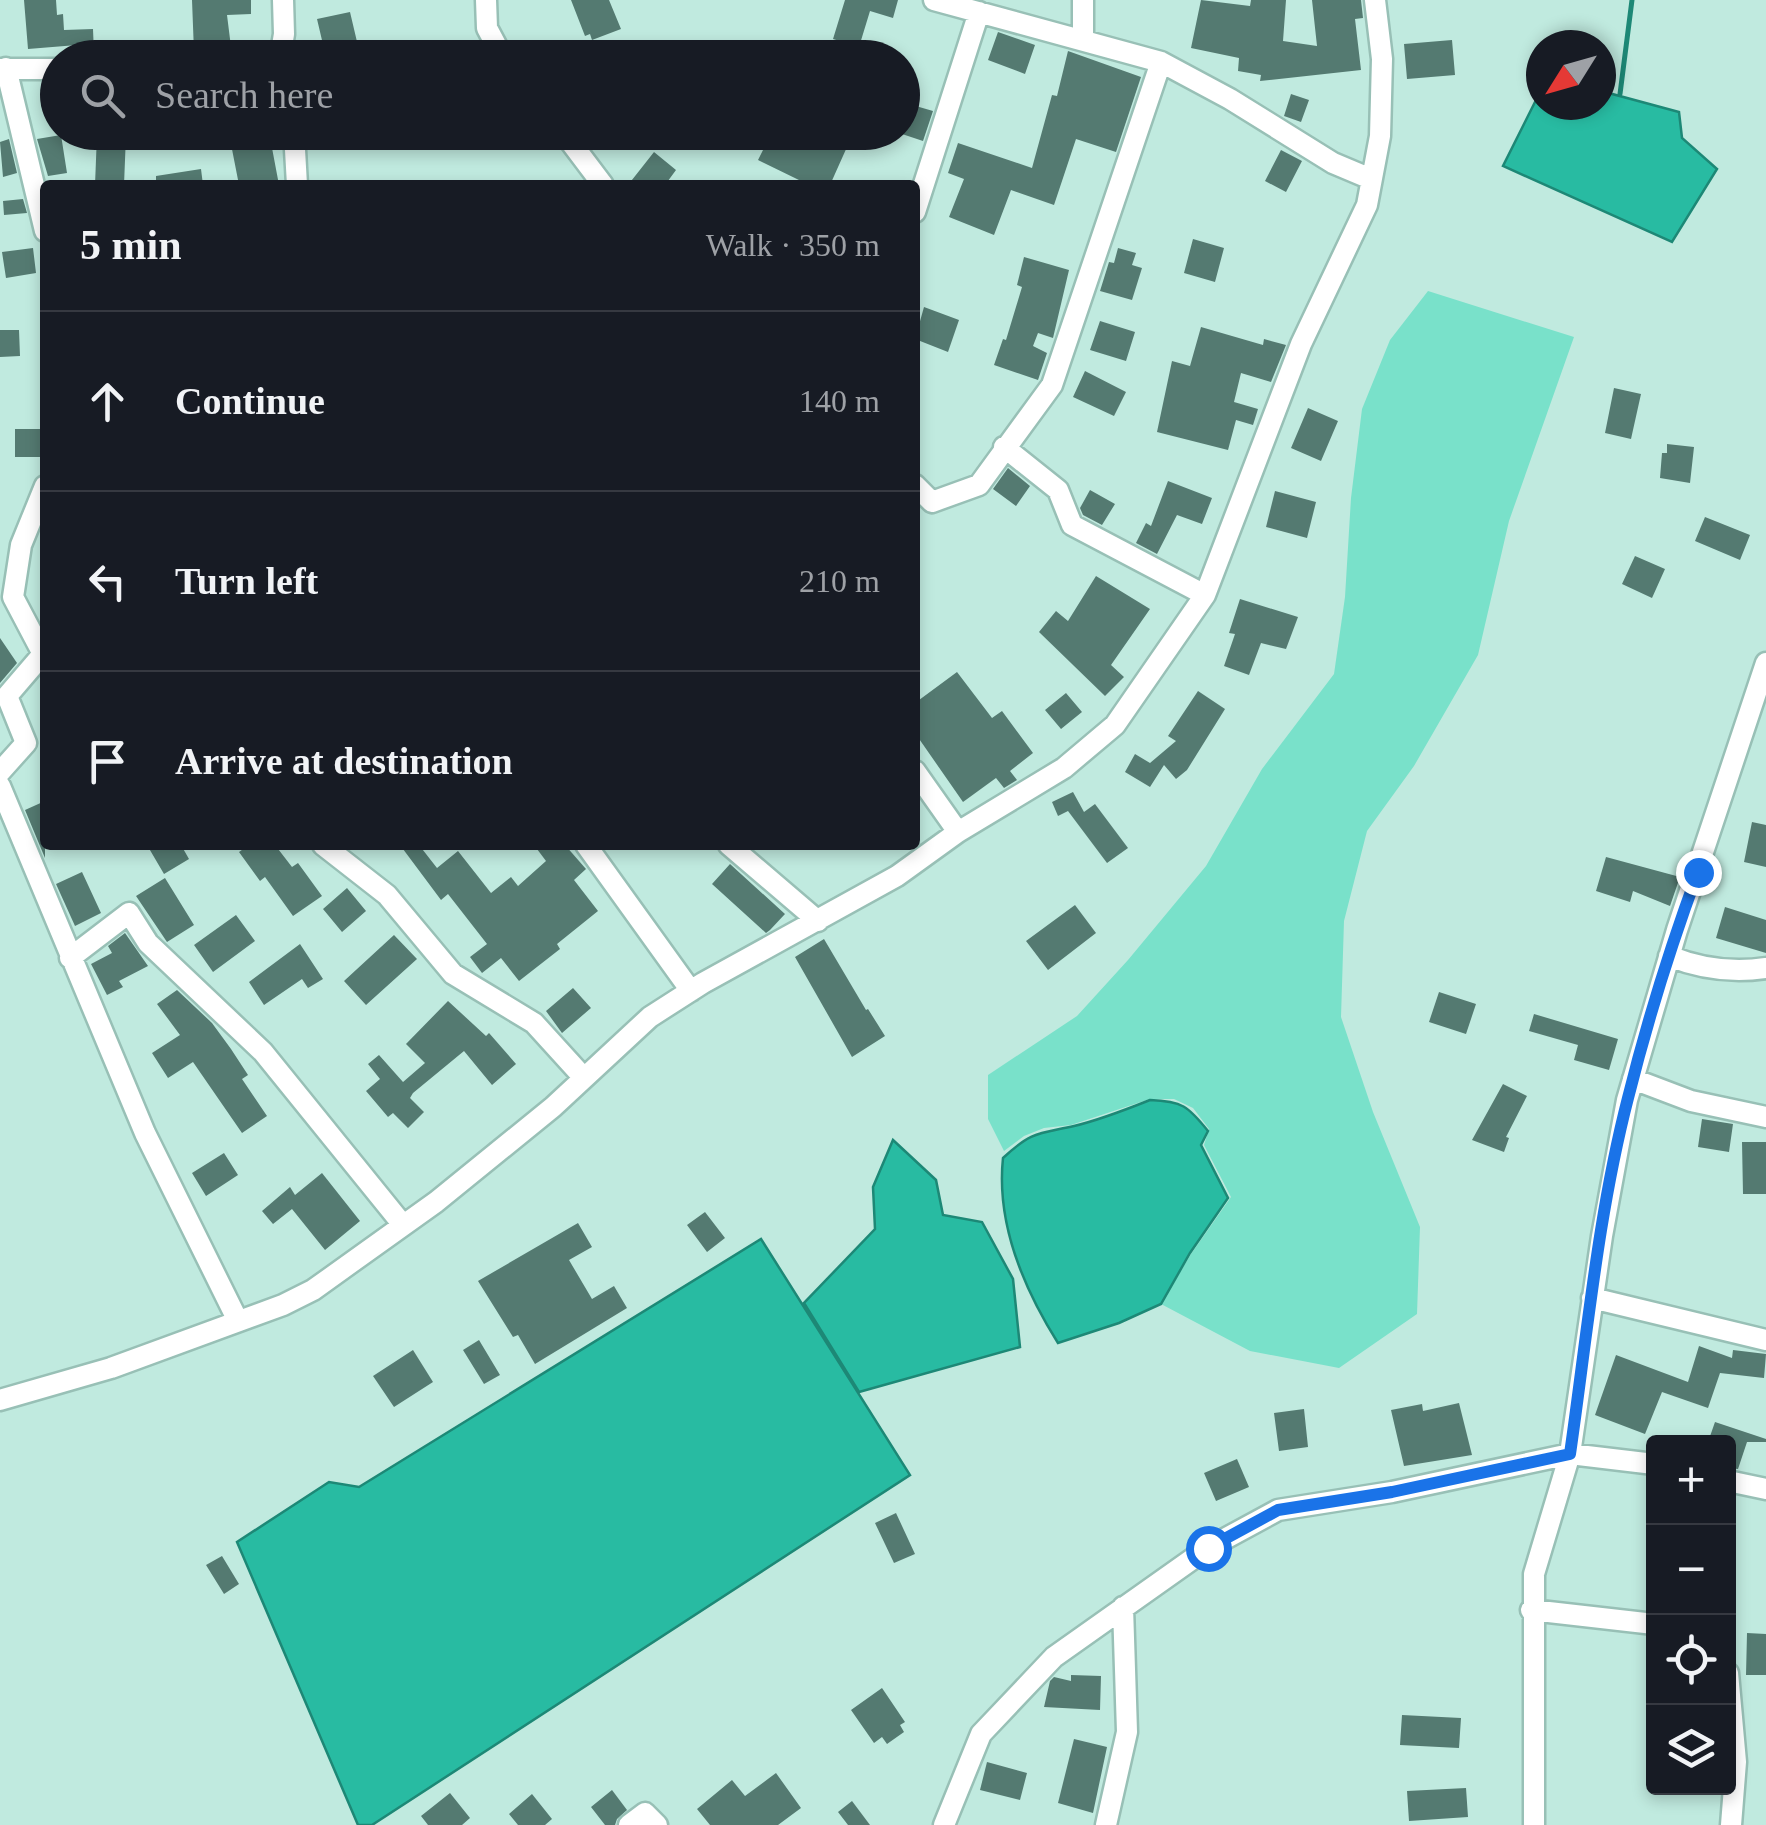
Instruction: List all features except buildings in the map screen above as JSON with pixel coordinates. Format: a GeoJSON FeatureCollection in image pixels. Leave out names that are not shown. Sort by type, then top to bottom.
{"type":"FeatureCollection","features":[{"type":"Feature","properties":{"kind":"street"},"geometry":{"type":"LineString","coordinates":[[283,40],[284,0]]}},
{"type":"Feature","properties":{"kind":"street"},"geometry":{"type":"LineString","coordinates":[[486,0],[487,28],[493,40]]}},
{"type":"Feature","properties":{"kind":"street"},"geometry":{"type":"LineString","coordinates":[[934,0],[1161,62],[1371,180]]}},
{"type":"Feature","properties":{"kind":"street"},"geometry":{"type":"LineString","coordinates":[[1082,0],[1082,39]]}},
{"type":"Feature","properties":{"kind":"street"},"geometry":{"type":"LineString","coordinates":[[0,1400],[111,1368],[313,1290],[404,1225],[538,1119],[650,1017],[897,876],[958,832],[1064,768],[1115,725],[1205,596],[1301,344],[1367,205],[1380,136],[1382,60],[1375,0]]}},
{"type":"Feature","properties":{"kind":"street"},"geometry":{"type":"LineString","coordinates":[[920,196],[979,12]]}},
{"type":"Feature","properties":{"kind":"street"},"geometry":{"type":"LineString","coordinates":[[920,490],[932,502],[979,484],[1052,385],[1161,62]]}},
{"type":"Feature","properties":{"kind":"street"},"geometry":{"type":"LineString","coordinates":[[40,69],[3,68],[40,212]]}},
{"type":"Feature","properties":{"kind":"street"},"geometry":{"type":"LineString","coordinates":[[295,150],[296,180]]}},
{"type":"Feature","properties":{"kind":"street"},"geometry":{"type":"LineString","coordinates":[[576,150],[598,180]]}},
{"type":"Feature","properties":{"kind":"street"},"geometry":{"type":"LineString","coordinates":[[1004,447],[1058,490],[1072,525],[1205,596]]}},
{"type":"Feature","properties":{"kind":"street"},"geometry":{"type":"LineString","coordinates":[[40,498],[20,545],[14,597],[40,648]]}},
{"type":"Feature","properties":{"kind":"street"},"geometry":{"type":"LineString","coordinates":[[0,772],[26,743],[7,696],[40,658]]}},
{"type":"Feature","properties":{"kind":"street"},"geometry":{"type":"LineString","coordinates":[[1542,1825],[1534,1824],[1534,1574],[1570,1454],[1592,1298],[1634,1079],[1669,956],[1766,663]]}},
{"type":"Feature","properties":{"kind":"street"},"geometry":{"type":"LineString","coordinates":[[920,778],[958,832]]}},
{"type":"Feature","properties":{"kind":"street"},"geometry":{"type":"LineString","coordinates":[[0,786],[146,1133],[238,1321]]}},
{"type":"Feature","properties":{"kind":"street"},"geometry":{"type":"LineString","coordinates":[[329,850],[386,895],[452,974],[534,1023],[584,1078]]}},
{"type":"Feature","properties":{"kind":"street"},"geometry":{"type":"LineString","coordinates":[[590,850],[690,991]]}},
{"type":"Feature","properties":{"kind":"street"},"geometry":{"type":"LineString","coordinates":[[735,850],[818,921]]}},
{"type":"Feature","properties":{"kind":"street"},"geometry":{"type":"LineString","coordinates":[[70,958],[129,912],[148,944],[263,1052],[404,1225]]}},
{"type":"Feature","properties":{"kind":"street"},"geometry":{"type":"LineString","coordinates":[[1669,956],[1715,970],[1766,968]]}},
{"type":"Feature","properties":{"kind":"street"},"geometry":{"type":"LineString","coordinates":[[1634,1079],[1691,1101],[1766,1117]]}},
{"type":"Feature","properties":{"kind":"street"},"geometry":{"type":"LineString","coordinates":[[1592,1298],[1766,1340]]}},
{"type":"Feature","properties":{"kind":"street"},"geometry":{"type":"LineString","coordinates":[[944,1825],[981,1734],[1054,1657],[1208,1548],[1278,1510],[1392,1492],[1570,1454],[1646,1463]]}},
{"type":"Feature","properties":{"kind":"street"},"geometry":{"type":"LineString","coordinates":[[1736,1483],[1766,1489]]}},
{"type":"Feature","properties":{"kind":"street"},"geometry":{"type":"LineString","coordinates":[[1106,1825],[1127,1732],[1123,1608]]}},
{"type":"Feature","properties":{"kind":"street"},"geometry":{"type":"LineString","coordinates":[[1532,1610],[1646,1623]]}},
{"type":"Feature","properties":{"kind":"street"},"geometry":{"type":"LineString","coordinates":[[1731,1705],[1736,1762],[1731,1825]]}},
{"type":"Feature","properties":{"kind":"street"},"geometry":{"type":"LineString","coordinates":[[629,1825],[645,1813],[657,1825]]}},
{"type":"Feature","properties":{"kind":"shaded area"},"geometry":{"type":"Polygon","coordinates":[[[1616,95],[1679,112],[1682,138],[1717,169],[1672,242],[1503,166],[1526,120],[1616,120],[1616,95]]]}},
{"type":"Feature","properties":{"kind":"shaded area"},"geometry":{"type":"Polygon","coordinates":[[[1428,291],[1574,337],[1509,521],[1478,655],[1414,766],[1367,831],[1344,921],[1341,1017],[1373,1112],[1420,1227],[1417,1314],[1339,1368],[1250,1351],[1161,1304],[1231,1197],[1204,1145],[1209,1129],[1193,1108],[1174,1099],[1150,1099],[1071,1125],[1044,1128],[1024,1136],[1004,1151],[988,1119],[988,1075],[1077,1016],[1128,960],[1206,866],[1262,769],[1334,674],[1362,409],[1390,340],[1428,291]]]}},
{"type":"Feature","properties":{"kind":"shaded area"},"geometry":{"type":"Polygon","coordinates":[[[1150,1100],[1184,1106],[1208,1131],[1201,1145],[1228,1198],[1161,1304],[1058,1343],[1034,1301],[1015,1255],[1004,1207],[1003,1158],[1036,1135],[1093,1121],[1150,1100]]]}},
{"type":"Feature","properties":{"kind":"shaded area"},"geometry":{"type":"Polygon","coordinates":[[[893,1140],[936,1180],[943,1215],[982,1222],[1013,1279],[1020,1347],[859,1392],[804,1303],[875,1229],[873,1187],[893,1140]]]}},
{"type":"Feature","properties":{"kind":"shaded area"},"geometry":{"type":"Polygon","coordinates":[[[761,1239],[910,1475],[372,1825],[358,1825],[237,1542],[329,1482],[359,1487],[761,1239]]]}},
{"type":"Feature","properties":{"kind":"waterway"},"geometry":{"type":"LineString","coordinates":[[1620,94],[1632,0]]}},
{"type":"Feature","properties":{"kind":"route"},"geometry":{"type":"LineString","coordinates":[[1208,1548],[1278,1510],[1392,1492],[1570,1454],[1602,1236],[1627,1100],[1676,930],[1698,872]]}}]}
